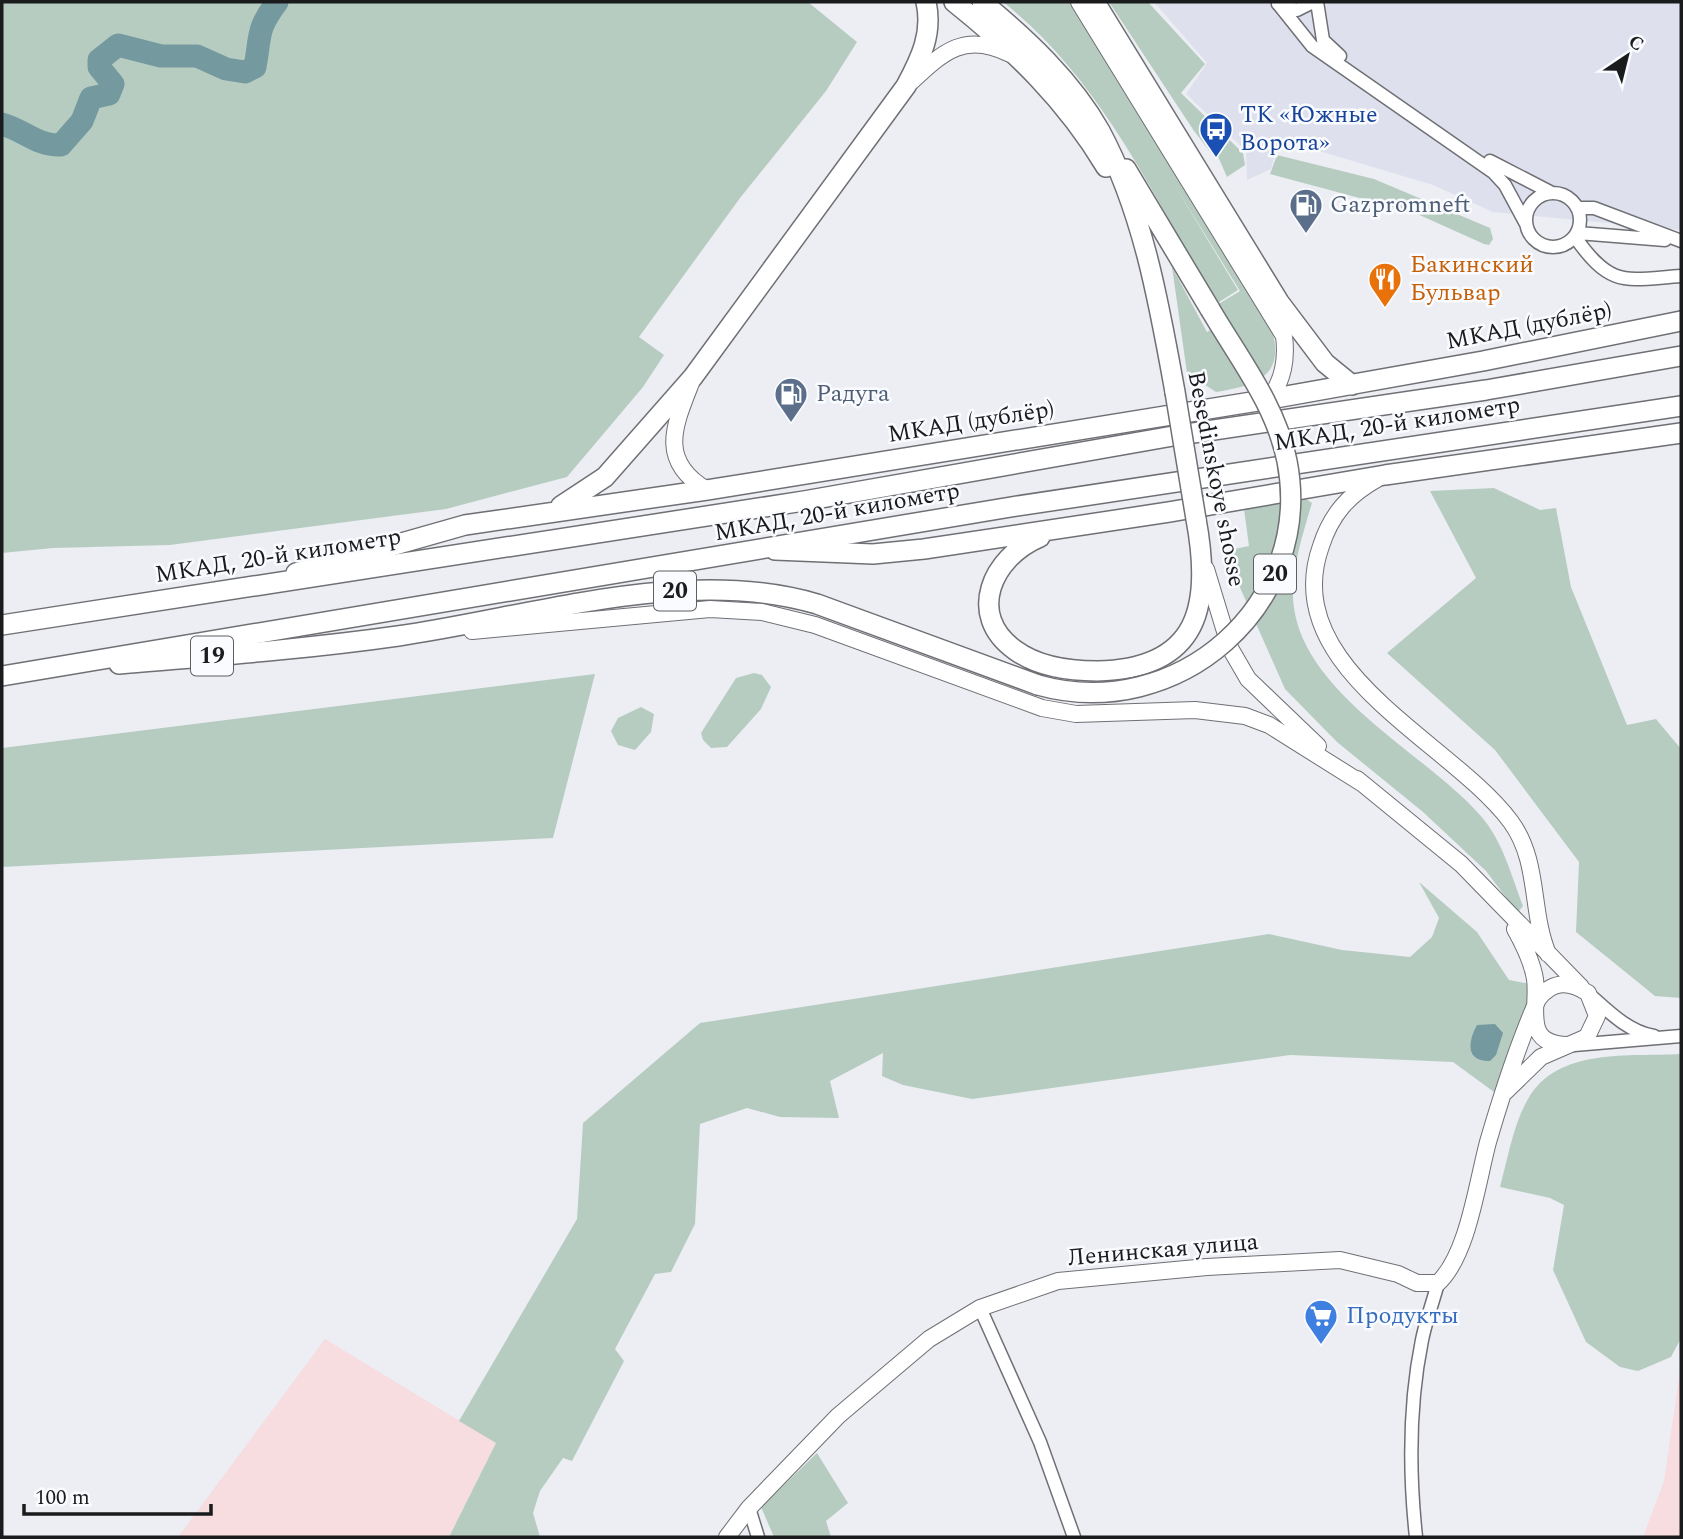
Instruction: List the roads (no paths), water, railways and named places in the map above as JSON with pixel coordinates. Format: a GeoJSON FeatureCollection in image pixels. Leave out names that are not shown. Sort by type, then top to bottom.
{"type":"FeatureCollection","features":[{"type":"Feature","properties":{"kind":"main road"},"geometry":{"type":"LineString","coordinates":[[553,510],[605,477],[693,377],[906,86],[927,38],[930,19],[926,2]]}},
{"type":"Feature","properties":{"kind":"main road","name":"Besedinskoye shosse"},"geometry":{"type":"LineString","coordinates":[[954,2],[1027,63],[1071,115],[1131,210]]}},
{"type":"Feature","properties":{"kind":"main road","name":"Besedinskoye shosse"},"geometry":{"type":"LineString","coordinates":[[982,2],[1049,65],[1099,129],[1117,165],[1158,297],[1204,561]]}},
{"type":"Feature","properties":{"kind":"main road"},"geometry":{"type":"LineString","coordinates":[[1095,2],[1279,303],[1325,363],[1352,384]]}},
{"type":"Feature","properties":{"kind":"main road","name":"20"},"geometry":{"type":"LineString","coordinates":[[400,636],[669,591],[760,591],[817,604],[1038,685],[1103,693],[1142,687],[1183,672],[1224,643],[1242,626],[1275,574],[1284,547],[1289,516],[1287,461],[1278,429],[1264,399],[1099,129]]}},
{"type":"Feature","properties":{"kind":"main road","name":"МКАД (дублёр)"},"geometry":{"type":"LineString","coordinates":[[271,581],[465,525],[553,510],[707,490],[1270,399],[1681,321]]}},
{"type":"Feature","properties":{"kind":"main road","name":"МКАД, 20-й километр"},"geometry":{"type":"LineString","coordinates":[[2,625],[271,581],[804,501],[1148,440],[1486,390],[1681,356]]}},
{"type":"Feature","properties":{"kind":"main road","name":"МКАД, 20-й километр"},"geometry":{"type":"LineString","coordinates":[[2,676],[1011,508],[1681,406]]}},
{"type":"Feature","properties":{"kind":"main road"},"geometry":{"type":"LineString","coordinates":[[766,550],[873,554],[1064,528],[1385,475],[1681,433]]}},
{"type":"Feature","properties":{"kind":"main road"},"geometry":{"type":"LineString","coordinates":[[1064,528],[1031,541],[1010,554],[996,572],[990,596],[994,624],[1006,643],[1026,657],[1057,668],[1081,671],[1146,664],[1177,646],[1198,612],[1204,561]]}},
{"type":"Feature","properties":{"kind":"main road","name":"19"},"geometry":{"type":"LineString","coordinates":[[24,673],[400,636]]}},
{"type":"Feature","properties":{"kind":"street"},"geometry":{"type":"LineString","coordinates":[[1079,2],[1284,336],[1286,355],[1282,375],[1270,399]]}},
{"type":"Feature","properties":{"kind":"street"},"geometry":{"type":"LineString","coordinates":[[1315,2],[1323,40],[1331,50],[1497,167],[1567,196],[1578,208],[1581,221],[1576,235],[1563,246],[1549,247],[1532,237],[1505,185],[1493,172],[1312,46],[1278,4],[1297,10],[1315,2]]}},
{"type":"Feature","properties":{"kind":"street"},"geometry":{"type":"LineString","coordinates":[[906,86],[942,53],[961,45],[981,43],[1027,63]]}},
{"type":"Feature","properties":{"kind":"street"},"geometry":{"type":"LineString","coordinates":[[1526,224],[1532,203],[1552,192]]}},
{"type":"Feature","properties":{"kind":"street"},"geometry":{"type":"LineString","coordinates":[[1578,208],[1594,208],[1681,241]]}},
{"type":"Feature","properties":{"kind":"street"},"geometry":{"type":"LineString","coordinates":[[1576,235],[1681,241]]}},
{"type":"Feature","properties":{"kind":"street"},"geometry":{"type":"LineString","coordinates":[[1576,235],[1587,256],[1609,275],[1630,279],[1681,276]]}},
{"type":"Feature","properties":{"kind":"street"},"geometry":{"type":"LineString","coordinates":[[693,377],[673,437],[685,474],[707,490]]}},
{"type":"Feature","properties":{"kind":"street"},"geometry":{"type":"LineString","coordinates":[[1385,475],[1357,490],[1339,508],[1327,528],[1316,557],[1315,590],[1320,621],[1332,649],[1358,681],[1475,785],[1510,821],[1525,844],[1540,929],[1548,954]]}},
{"type":"Feature","properties":{"kind":"street","name":"Besedinskoye shosse"},"geometry":{"type":"LineString","coordinates":[[1204,561],[1225,636],[1248,679],[1306,736],[1461,864],[1588,993]]}},
{"type":"Feature","properties":{"kind":"street","name":"19"},"geometry":{"type":"LineString","coordinates":[[400,636],[541,626],[710,609],[762,612],[815,625],[1042,708],[1076,714],[1195,710],[1245,716],[1269,725],[1363,784]]}},
{"type":"Feature","properties":{"kind":"street","name":"Besedinskoye shosse"},"geometry":{"type":"LineString","coordinates":[[1493,897],[1529,956],[1535,982],[1535,1006]]}},
{"type":"Feature","properties":{"kind":"street"},"geometry":{"type":"LineString","coordinates":[[1416,1537],[1412,1467],[1413,1394],[1427,1316],[1438,1283],[1456,1261],[1505,1092],[1535,1006],[1543,992],[1558,984],[1574,985],[1638,1031],[1675,1037]]}},
{"type":"Feature","properties":{"kind":"street"},"geometry":{"type":"LineString","coordinates":[[1505,1092],[1537,1059],[1587,1037],[1595,1024],[1596,1007],[1588,993]]}},
{"type":"Feature","properties":{"kind":"street"},"geometry":{"type":"LineString","coordinates":[[1535,1006],[1535,1023],[1543,1037],[1556,1045],[1675,1037]]}},
{"type":"Feature","properties":{"kind":"street","name":"Ленинская улица"},"geometry":{"type":"LineString","coordinates":[[727,1537],[749,1508],[838,1416],[929,1339],[980,1308],[1058,1281],[1207,1266],[1340,1260],[1398,1274],[1417,1283],[1438,1283]]}},
{"type":"Feature","properties":{"kind":"street"},"geometry":{"type":"LineString","coordinates":[[980,1308],[1041,1443],[1074,1537]]}},
{"type":"Feature","properties":{"kind":"street"},"geometry":{"type":"LineString","coordinates":[[749,1508],[758,1537]]}},
{"type":"Feature","properties":{"kind":"water"},"geometry":{"type":"Polygon","coordinates":[[[1495,1024],[1503,1033],[1496,1055],[1490,1061],[1476,1058],[1471,1044],[1477,1025],[1495,1024]]]}},
{"type":"Feature","properties":{"kind":"waterway"},"geometry":{"type":"LineString","coordinates":[[2,124],[45,143],[61,145],[82,121],[91,98],[109,94],[113,84],[99,67],[99,60],[118,45],[161,56],[197,56],[226,69],[245,72],[255,67],[262,26],[277,2]]}},
{"type":"Feature","properties":{"kind":"place","name":"ТК «Южные Ворота»"},"geometry":{"type":"Point","coordinates":[1216,159]}},
{"type":"Feature","properties":{"kind":"place","name":"Gazpromneft"},"geometry":{"type":"Point","coordinates":[1306,235]}},
{"type":"Feature","properties":{"kind":"place","name":"Бакинский Бульвар"},"geometry":{"type":"Point","coordinates":[1385,309]}},
{"type":"Feature","properties":{"kind":"place","name":"Радуга"},"geometry":{"type":"Point","coordinates":[791,424]}},
{"type":"Feature","properties":{"kind":"place","name":"Продукты"},"geometry":{"type":"Point","coordinates":[1321,1346]}}]}
